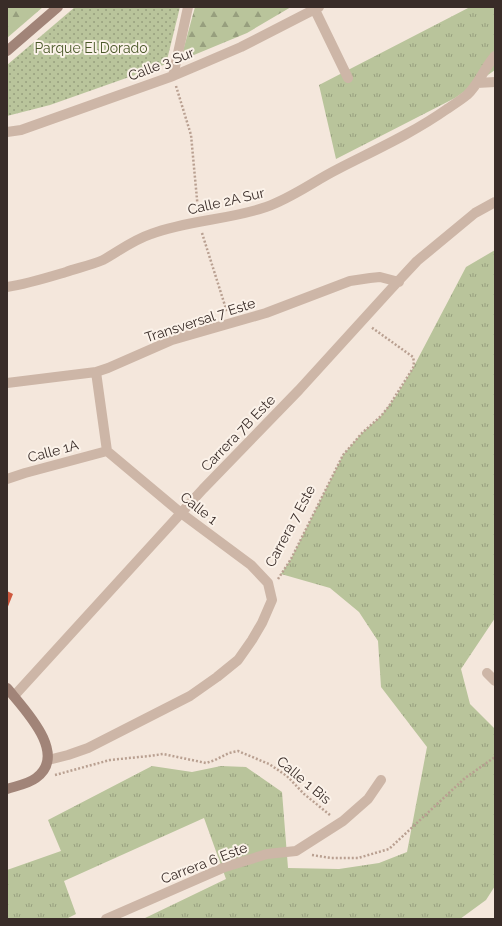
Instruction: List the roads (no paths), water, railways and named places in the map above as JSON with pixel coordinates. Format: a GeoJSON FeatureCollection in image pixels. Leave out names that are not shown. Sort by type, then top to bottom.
{"type":"FeatureCollection","features":[{"type":"Feature","properties":{"kind":"street"},"geometry":{"type":"LineString","coordinates":[[7,51],[58,7]]}},
{"type":"Feature","properties":{"kind":"street"},"geometry":{"type":"LineString","coordinates":[[173,76],[188,7]]}},
{"type":"Feature","properties":{"kind":"street"},"geometry":{"type":"LineString","coordinates":[[317,8],[348,78]]}},
{"type":"Feature","properties":{"kind":"street","name":"Calle 3 Sur"},"geometry":{"type":"LineString","coordinates":[[7,132],[21,130],[173,76],[241,47],[317,8]]}},
{"type":"Feature","properties":{"kind":"street","name":"Calle 2A Sur"},"geometry":{"type":"LineString","coordinates":[[7,287],[32,282],[91,265],[151,234],[179,226],[254,211],[275,204],[422,126],[467,95],[495,56]]}},
{"type":"Feature","properties":{"kind":"street"},"geometry":{"type":"LineString","coordinates":[[477,83],[495,82]]}},
{"type":"Feature","properties":{"kind":"street","name":"Carrera 7B Este"},"geometry":{"type":"LineString","coordinates":[[14,696],[181,513],[299,390],[417,261],[475,213],[495,202]]}},
{"type":"Feature","properties":{"kind":"street","name":"Transversal 7 Este"},"geometry":{"type":"LineString","coordinates":[[7,383],[96,372],[172,340],[266,313],[350,281],[380,277],[399,282]]}},
{"type":"Feature","properties":{"kind":"street"},"geometry":{"type":"LineString","coordinates":[[96,372],[107,451]]}},
{"type":"Feature","properties":{"kind":"street","name":"Calle 1"},"geometry":{"type":"LineString","coordinates":[[48,760],[68,755],[95,744],[190,696],[217,677],[238,660],[252,640],[269,609],[272,600],[268,583],[251,565],[181,513],[107,451]]}},
{"type":"Feature","properties":{"kind":"street","name":"Calle 1A"},"geometry":{"type":"LineString","coordinates":[[7,479],[107,451]]}},
{"type":"Feature","properties":{"kind":"street"},"geometry":{"type":"LineString","coordinates":[[487,674],[495,681]]}},
{"type":"Feature","properties":{"kind":"street"},"geometry":{"type":"LineString","coordinates":[[7,688],[30,716],[43,737],[48,752],[46,768],[36,778],[7,789]]}},
{"type":"Feature","properties":{"kind":"street","name":"Carrera 6 Este"},"geometry":{"type":"LineString","coordinates":[[106,919],[225,867],[267,854],[296,851],[343,821],[368,798],[381,780]]}},
{"type":"Feature","properties":{"kind":"park label","name":"Parque El Dorado"},"geometry":{"type":"Point","coordinates":[91,48]}}]}
